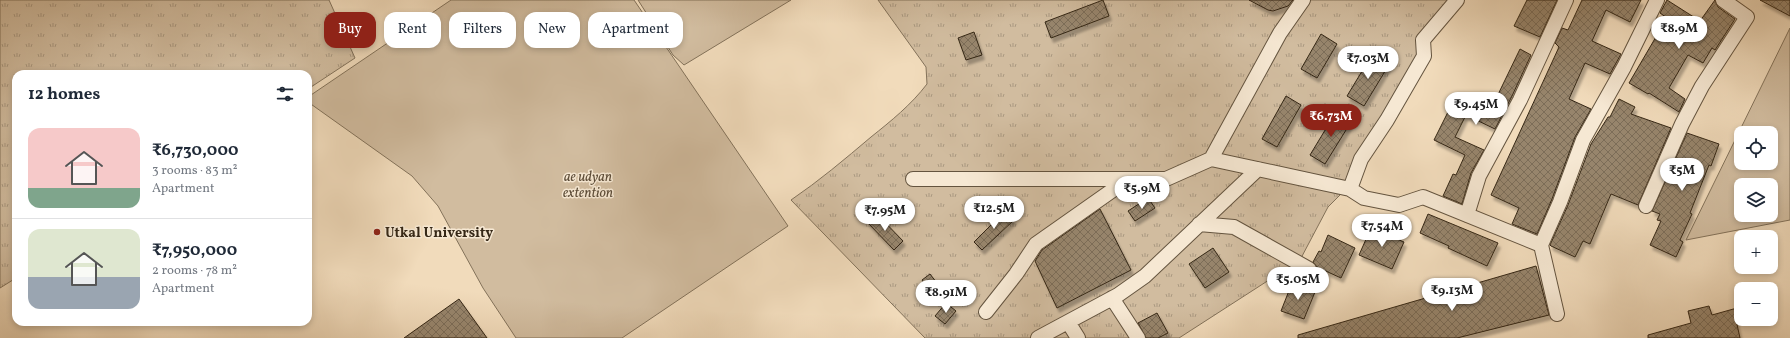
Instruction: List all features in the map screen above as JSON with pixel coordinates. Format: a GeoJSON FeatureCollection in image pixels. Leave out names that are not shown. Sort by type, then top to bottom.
{"type":"FeatureCollection","features":[{"type":"Feature","properties":{"kind":"street"},"geometry":{"type":"LineString","coordinates":[[1211,159],[1280,33],[1303,0]]}},
{"type":"Feature","properties":{"kind":"street"},"geometry":{"type":"LineString","coordinates":[[1350,190],[1361,159],[1387,120],[1424,56],[1423,40],[1457,0]]}},
{"type":"Feature","properties":{"kind":"street"},"geometry":{"type":"LineString","coordinates":[[1467,215],[1479,176],[1523,93],[1566,0]]}},
{"type":"Feature","properties":{"kind":"street"},"geometry":{"type":"LineString","coordinates":[[1557,314],[1541,245],[1560,202],[1583,140],[1624,67],[1657,0]]}},
{"type":"Feature","properties":{"kind":"street"},"geometry":{"type":"LineString","coordinates":[[1646,206],[1682,124],[1702,86],[1747,17],[1723,0]]}},
{"type":"Feature","properties":{"kind":"street"},"geometry":{"type":"LineString","coordinates":[[913,179],[1166,179],[1211,159],[1350,190],[1364,198],[1399,205],[1423,197],[1541,245]]}},
{"type":"Feature","properties":{"kind":"street"},"geometry":{"type":"LineString","coordinates":[[1038,338],[1112,298],[1145,276],[1258,169]]}},
{"type":"Feature","properties":{"kind":"street"},"geometry":{"type":"LineString","coordinates":[[986,312],[1016,274],[1036,244],[1128,180]]}},
{"type":"Feature","properties":{"kind":"street"},"geometry":{"type":"LineString","coordinates":[[1200,224],[1234,227],[1309,269]]}},
{"type":"Feature","properties":{"kind":"street"},"geometry":{"type":"LineString","coordinates":[[1112,298],[1138,338]]}},
{"type":"Feature","properties":{"kind":"street"},"geometry":{"type":"LineString","coordinates":[[1068,322],[1078,338]]}},
{"type":"Feature","properties":{"kind":"green space"},"geometry":{"type":"Polygon","coordinates":[[[0,0],[329,0],[334,12],[324,12],[324,48],[351,48],[355,58],[312,86],[312,70],[12,70],[12,280],[0,288],[0,0]]]}},
{"type":"Feature","properties":{"kind":"green space","name":"ae udyan extention"},"geometry":{"type":"Polygon","coordinates":[[[451,0],[634,0],[642,12],[588,12],[588,48],[667,48],[788,226],[622,338],[516,338],[483,288],[438,206],[412,176],[312,105],[312,94],[384,45],[384,48],[441,48],[441,12],[433,12],[451,0]]]}},
{"type":"Feature","properties":{"kind":"green space"},"geometry":{"type":"Polygon","coordinates":[[[638,0],[791,0],[684,65],[673,55],[669,48],[683,48],[683,12],[646,12],[638,0]]]}},
{"type":"Feature","properties":{"kind":"green space"},"geometry":{"type":"Polygon","coordinates":[[[878,0],[1454,0],[1421,55],[1349,186],[1328,207],[1300,260],[1179,338],[925,338],[791,200],[832,170],[893,119],[908,106],[927,84],[926,67],[878,0]]]}},
{"type":"Feature","properties":{"kind":"green space"},"geometry":{"type":"Polygon","coordinates":[[[1790,28],[1790,220],[1686,240],[1734,142],[1734,170],[1778,170],[1778,126],[1742,126],[1790,28]]]}},
{"type":"Feature","properties":{"kind":"building"},"geometry":{"type":"Polygon","coordinates":[[[1103,0],[1109,16],[1051,38],[1045,22],[1103,0]]]}},
{"type":"Feature","properties":{"kind":"building"},"geometry":{"type":"Polygon","coordinates":[[[1249,0],[1293,0],[1288,6],[1273,11],[1249,0]]]}},
{"type":"Feature","properties":{"kind":"building"},"geometry":{"type":"Polygon","coordinates":[[[1527,0],[1557,0],[1540,37],[1514,26],[1527,0]]]}},
{"type":"Feature","properties":{"kind":"building"},"geometry":{"type":"Polygon","coordinates":[[[1582,0],[1641,0],[1630,22],[1606,10],[1592,41],[1621,54],[1610,74],[1585,63],[1569,99],[1591,109],[1575,137],[1537,234],[1512,224],[1519,208],[1491,195],[1559,47],[1555,43],[1562,28],[1568,30],[1582,0]]]}},
{"type":"Feature","properties":{"kind":"building"},"geometry":{"type":"Polygon","coordinates":[[[1667,0],[1700,21],[1715,0],[1718,7],[1735,19],[1715,50],[1712,48],[1703,63],[1688,55],[1669,88],[1685,99],[1679,112],[1649,93],[1648,94],[1629,83],[1667,18],[1660,13],[1667,0]]]}},
{"type":"Feature","properties":{"kind":"building"},"geometry":{"type":"Polygon","coordinates":[[[1760,0],[1790,0],[1790,16],[1760,0]]]}},
{"type":"Feature","properties":{"kind":"building"},"geometry":{"type":"Polygon","coordinates":[[[974,32],[982,55],[966,60],[958,38],[974,32]]]}},
{"type":"Feature","properties":{"kind":"building"},"geometry":{"type":"Polygon","coordinates":[[[1321,34],[1337,44],[1317,78],[1301,69],[1321,34]]]}},
{"type":"Feature","properties":{"kind":"building"},"geometry":{"type":"Polygon","coordinates":[[[1520,49],[1531,55],[1495,129],[1466,115],[1455,137],[1484,150],[1471,173],[1462,204],[1443,196],[1453,174],[1456,175],[1465,155],[1434,140],[1449,110],[1459,93],[1491,109],[1520,49]]]}},
{"type":"Feature","properties":{"kind":"building"},"geometry":{"type":"Polygon","coordinates":[[[1373,53],[1390,63],[1364,106],[1347,96],[1373,53]]]}},
{"type":"Feature","properties":{"kind":"building"},"geometry":{"type":"Polygon","coordinates":[[[1286,96],[1301,105],[1277,147],[1262,139],[1286,96]]]}},
{"type":"Feature","properties":{"kind":"building"},"geometry":{"type":"Polygon","coordinates":[[[1619,99],[1635,107],[1631,114],[1671,128],[1638,205],[1611,194],[1590,244],[1583,241],[1575,257],[1550,245],[1568,205],[1591,144],[1608,117],[1610,117],[1619,99]]]}},
{"type":"Feature","properties":{"kind":"building"},"geometry":{"type":"Polygon","coordinates":[[[1336,112],[1351,122],[1325,164],[1310,155],[1336,112]]]}},
{"type":"Feature","properties":{"kind":"building"},"geometry":{"type":"Polygon","coordinates":[[[1687,133],[1719,144],[1690,213],[1692,214],[1680,240],[1683,242],[1676,257],[1650,245],[1661,221],[1657,220],[1660,214],[1652,211],[1687,133]]]}},
{"type":"Feature","properties":{"kind":"building"},"geometry":{"type":"Polygon","coordinates":[[[1148,198],[1155,208],[1135,221],[1128,211],[1148,198]]]}},
{"type":"Feature","properties":{"kind":"building"},"geometry":{"type":"Polygon","coordinates":[[[1100,209],[1131,270],[1057,308],[1035,261],[1042,250],[1100,209]]]}},
{"type":"Feature","properties":{"kind":"building"},"geometry":{"type":"Polygon","coordinates":[[[1005,211],[1014,220],[982,250],[974,242],[1005,211]]]}},
{"type":"Feature","properties":{"kind":"building"},"geometry":{"type":"Polygon","coordinates":[[[876,213],[903,241],[894,250],[867,222],[876,213]]]}},
{"type":"Feature","properties":{"kind":"building"},"geometry":{"type":"Polygon","coordinates":[[[1428,214],[1498,243],[1487,266],[1420,233],[1428,214]]]}},
{"type":"Feature","properties":{"kind":"building"},"geometry":{"type":"Polygon","coordinates":[[[1371,228],[1404,242],[1392,269],[1359,255],[1371,228]]]}},
{"type":"Feature","properties":{"kind":"building"},"geometry":{"type":"Polygon","coordinates":[[[1328,235],[1355,248],[1341,278],[1317,267],[1313,262],[1319,251],[1321,252],[1328,235]]]}},
{"type":"Feature","properties":{"kind":"building"},"geometry":{"type":"Polygon","coordinates":[[[1213,248],[1229,272],[1205,288],[1189,264],[1213,248]]]}},
{"type":"Feature","properties":{"kind":"building"},"geometry":{"type":"Polygon","coordinates":[[[1536,266],[1549,315],[1457,338],[1298,338],[1298,335],[1536,266]]]}},
{"type":"Feature","properties":{"kind":"building"},"geometry":{"type":"Polygon","coordinates":[[[930,274],[943,291],[934,297],[922,280],[930,274]]]}},
{"type":"Feature","properties":{"kind":"building"},"geometry":{"type":"Polygon","coordinates":[[[1292,283],[1315,292],[1304,319],[1281,311],[1292,283]]]}},
{"type":"Feature","properties":{"kind":"building"},"geometry":{"type":"Polygon","coordinates":[[[459,299],[487,338],[404,338],[459,299]]]}},
{"type":"Feature","properties":{"kind":"building"},"geometry":{"type":"Polygon","coordinates":[[[946,303],[956,311],[945,324],[935,316],[946,303]]]}},
{"type":"Feature","properties":{"kind":"building"},"geometry":{"type":"Polygon","coordinates":[[[1709,306],[1712,315],[1734,309],[1734,326],[1737,326],[1740,338],[1648,338],[1648,335],[1691,323],[1688,311],[1709,306]]]}},
{"type":"Feature","properties":{"kind":"building"},"geometry":{"type":"Polygon","coordinates":[[[1157,313],[1168,333],[1158,338],[1146,338],[1138,323],[1157,313]]]}},
{"type":"Feature","properties":{"kind":"place","name":"Utkal University"},"geometry":{"type":"Point","coordinates":[377,232]}}]}
